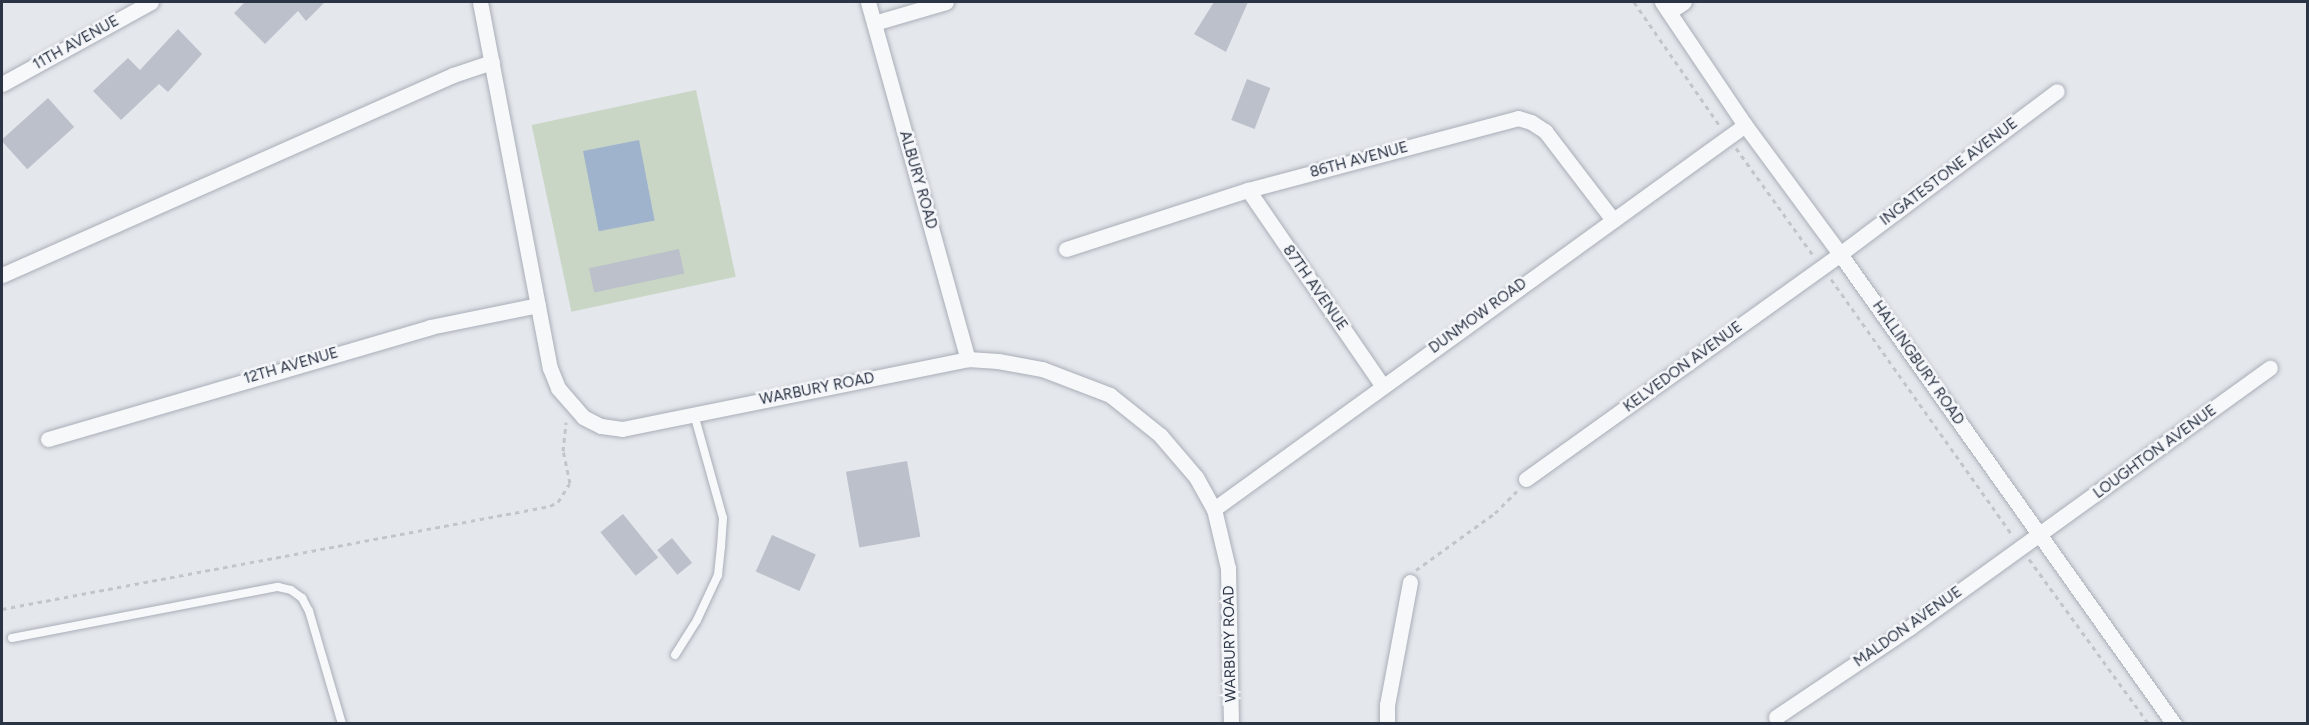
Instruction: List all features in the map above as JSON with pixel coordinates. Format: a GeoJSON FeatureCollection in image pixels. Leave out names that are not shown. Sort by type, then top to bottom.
{"type":"FeatureCollection","features":[{"type":"Feature","properties":{"kind":"street","name":"11TH AVENUE"},"geometry":{"type":"LineString","coordinates":[[2,84],[151,2]]}},
{"type":"Feature","properties":{"kind":"street","name":"WARBURY ROAD"},"geometry":{"type":"LineString","coordinates":[[480,2],[550,368],[558,388],[583,417],[601,426],[622,429],[968,359],[998,361],[1042,369],[1110,394],[1160,435],[1196,477],[1214,509],[1228,568],[1231,723]]}},
{"type":"Feature","properties":{"kind":"street","name":"ALBURY ROAD"},"geometry":{"type":"LineString","coordinates":[[868,2],[968,359]]}},
{"type":"Feature","properties":{"kind":"street"},"geometry":{"type":"LineString","coordinates":[[874,23],[946,2]]}},
{"type":"Feature","properties":{"kind":"street"},"geometry":{"type":"LineString","coordinates":[[1665,7],[1684,2]]}},
{"type":"Feature","properties":{"kind":"street","name":"HALLINGBURY ROAD"},"geometry":{"type":"LineString","coordinates":[[1665,7],[1745,125],[1840,254],[2174,723]]}},
{"type":"Feature","properties":{"kind":"street"},"geometry":{"type":"LineString","coordinates":[[2,275],[453,75],[492,62]]}},
{"type":"Feature","properties":{"kind":"street","name":"INGATESTONE AVENUE"},"geometry":{"type":"LineString","coordinates":[[1840,254],[2057,91]]}},
{"type":"Feature","properties":{"kind":"street","name":"86TH AVENUE"},"geometry":{"type":"LineString","coordinates":[[1065,249],[1248,190],[1518,118],[1532,122],[1545,131],[1612,220]]}},
{"type":"Feature","properties":{"kind":"street","name":"DUNMOW ROAD"},"geometry":{"type":"LineString","coordinates":[[1214,509],[1382,385],[1745,125]]}},
{"type":"Feature","properties":{"kind":"street","name":"87TH AVENUE"},"geometry":{"type":"LineString","coordinates":[[1248,190],[1382,385]]}},
{"type":"Feature","properties":{"kind":"street","name":"KELVEDON AVENUE"},"geometry":{"type":"LineString","coordinates":[[1526,479],[1840,254]]}},
{"type":"Feature","properties":{"kind":"street","name":"12TH AVENUE"},"geometry":{"type":"LineString","coordinates":[[48,439],[430,327],[538,305]]}},
{"type":"Feature","properties":{"kind":"street","name":"LOUGHTON AVENUE"},"geometry":{"type":"LineString","coordinates":[[2040,535],[2270,368]]}},
{"type":"Feature","properties":{"kind":"street","name":"MALDON AVENUE"},"geometry":{"type":"LineString","coordinates":[[1776,717],[2040,535]]}},
{"type":"Feature","properties":{"kind":"street"},"geometry":{"type":"LineString","coordinates":[[1387,723],[1387,705],[1410,582]]}},
{"type":"Feature","properties":{"kind":"lane"},"geometry":{"type":"LineString","coordinates":[[675,655],[698,620],[718,575],[722,548],[723,518],[694,414]]}},
{"type":"Feature","properties":{"kind":"lane"},"geometry":{"type":"LineString","coordinates":[[12,638],[278,587],[291,590],[302,598],[309,611],[342,723]]}},
{"type":"Feature","properties":{"kind":"path"},"geometry":{"type":"LineString","coordinates":[[1634,2],[2021,548],[2149,723]]}},
{"type":"Feature","properties":{"kind":"path"},"geometry":{"type":"LineString","coordinates":[[2,609],[550,506],[558,502],[570,483],[563,440],[564,429],[572,406]]}},
{"type":"Feature","properties":{"kind":"path"},"geometry":{"type":"LineString","coordinates":[[1410,582],[1422,564],[1495,513],[1526,479]]}},
{"type":"Feature","properties":{"kind":"green space"},"geometry":{"type":"Polygon","coordinates":[[[696,90],[736,277],[571,312],[532,125],[696,90]]]}},
{"type":"Feature","properties":{"kind":"water"},"geometry":{"type":"Polygon","coordinates":[[[639,140],[655,220],[599,231],[583,151],[639,140]]]}},
{"type":"Feature","properties":{"kind":"building"},"geometry":{"type":"Polygon","coordinates":[[[245,2],[325,2],[306,21],[298,11],[265,44],[234,13],[245,2]]]}},
{"type":"Feature","properties":{"kind":"building"},"geometry":{"type":"Polygon","coordinates":[[[1214,2],[1248,2],[1226,52],[1194,34],[1214,2]]]}},
{"type":"Feature","properties":{"kind":"building"},"geometry":{"type":"Polygon","coordinates":[[[178,29],[202,54],[168,92],[159,84],[121,120],[93,91],[128,58],[140,70],[178,29]]]}},
{"type":"Feature","properties":{"kind":"building"},"geometry":{"type":"Polygon","coordinates":[[[1247,79],[1270,88],[1255,129],[1231,120],[1247,79]]]}},
{"type":"Feature","properties":{"kind":"building"},"geometry":{"type":"Polygon","coordinates":[[[48,98],[74,127],[27,169],[2,139],[48,98]]]}},
{"type":"Feature","properties":{"kind":"building"},"geometry":{"type":"Polygon","coordinates":[[[679,249],[684,273],[594,293],[589,268],[679,249]]]}},
{"type":"Feature","properties":{"kind":"building"},"geometry":{"type":"Polygon","coordinates":[[[907,461],[920,537],[859,548],[846,472],[907,461]]]}},
{"type":"Feature","properties":{"kind":"building"},"geometry":{"type":"Polygon","coordinates":[[[623,514],[658,558],[636,576],[600,532],[623,514]]]}},
{"type":"Feature","properties":{"kind":"building"},"geometry":{"type":"Polygon","coordinates":[[[772,535],[816,555],[800,591],[756,572],[772,535]]]}},
{"type":"Feature","properties":{"kind":"building"},"geometry":{"type":"Polygon","coordinates":[[[672,538],[692,563],[677,575],[657,550],[672,538]]]}}]}
